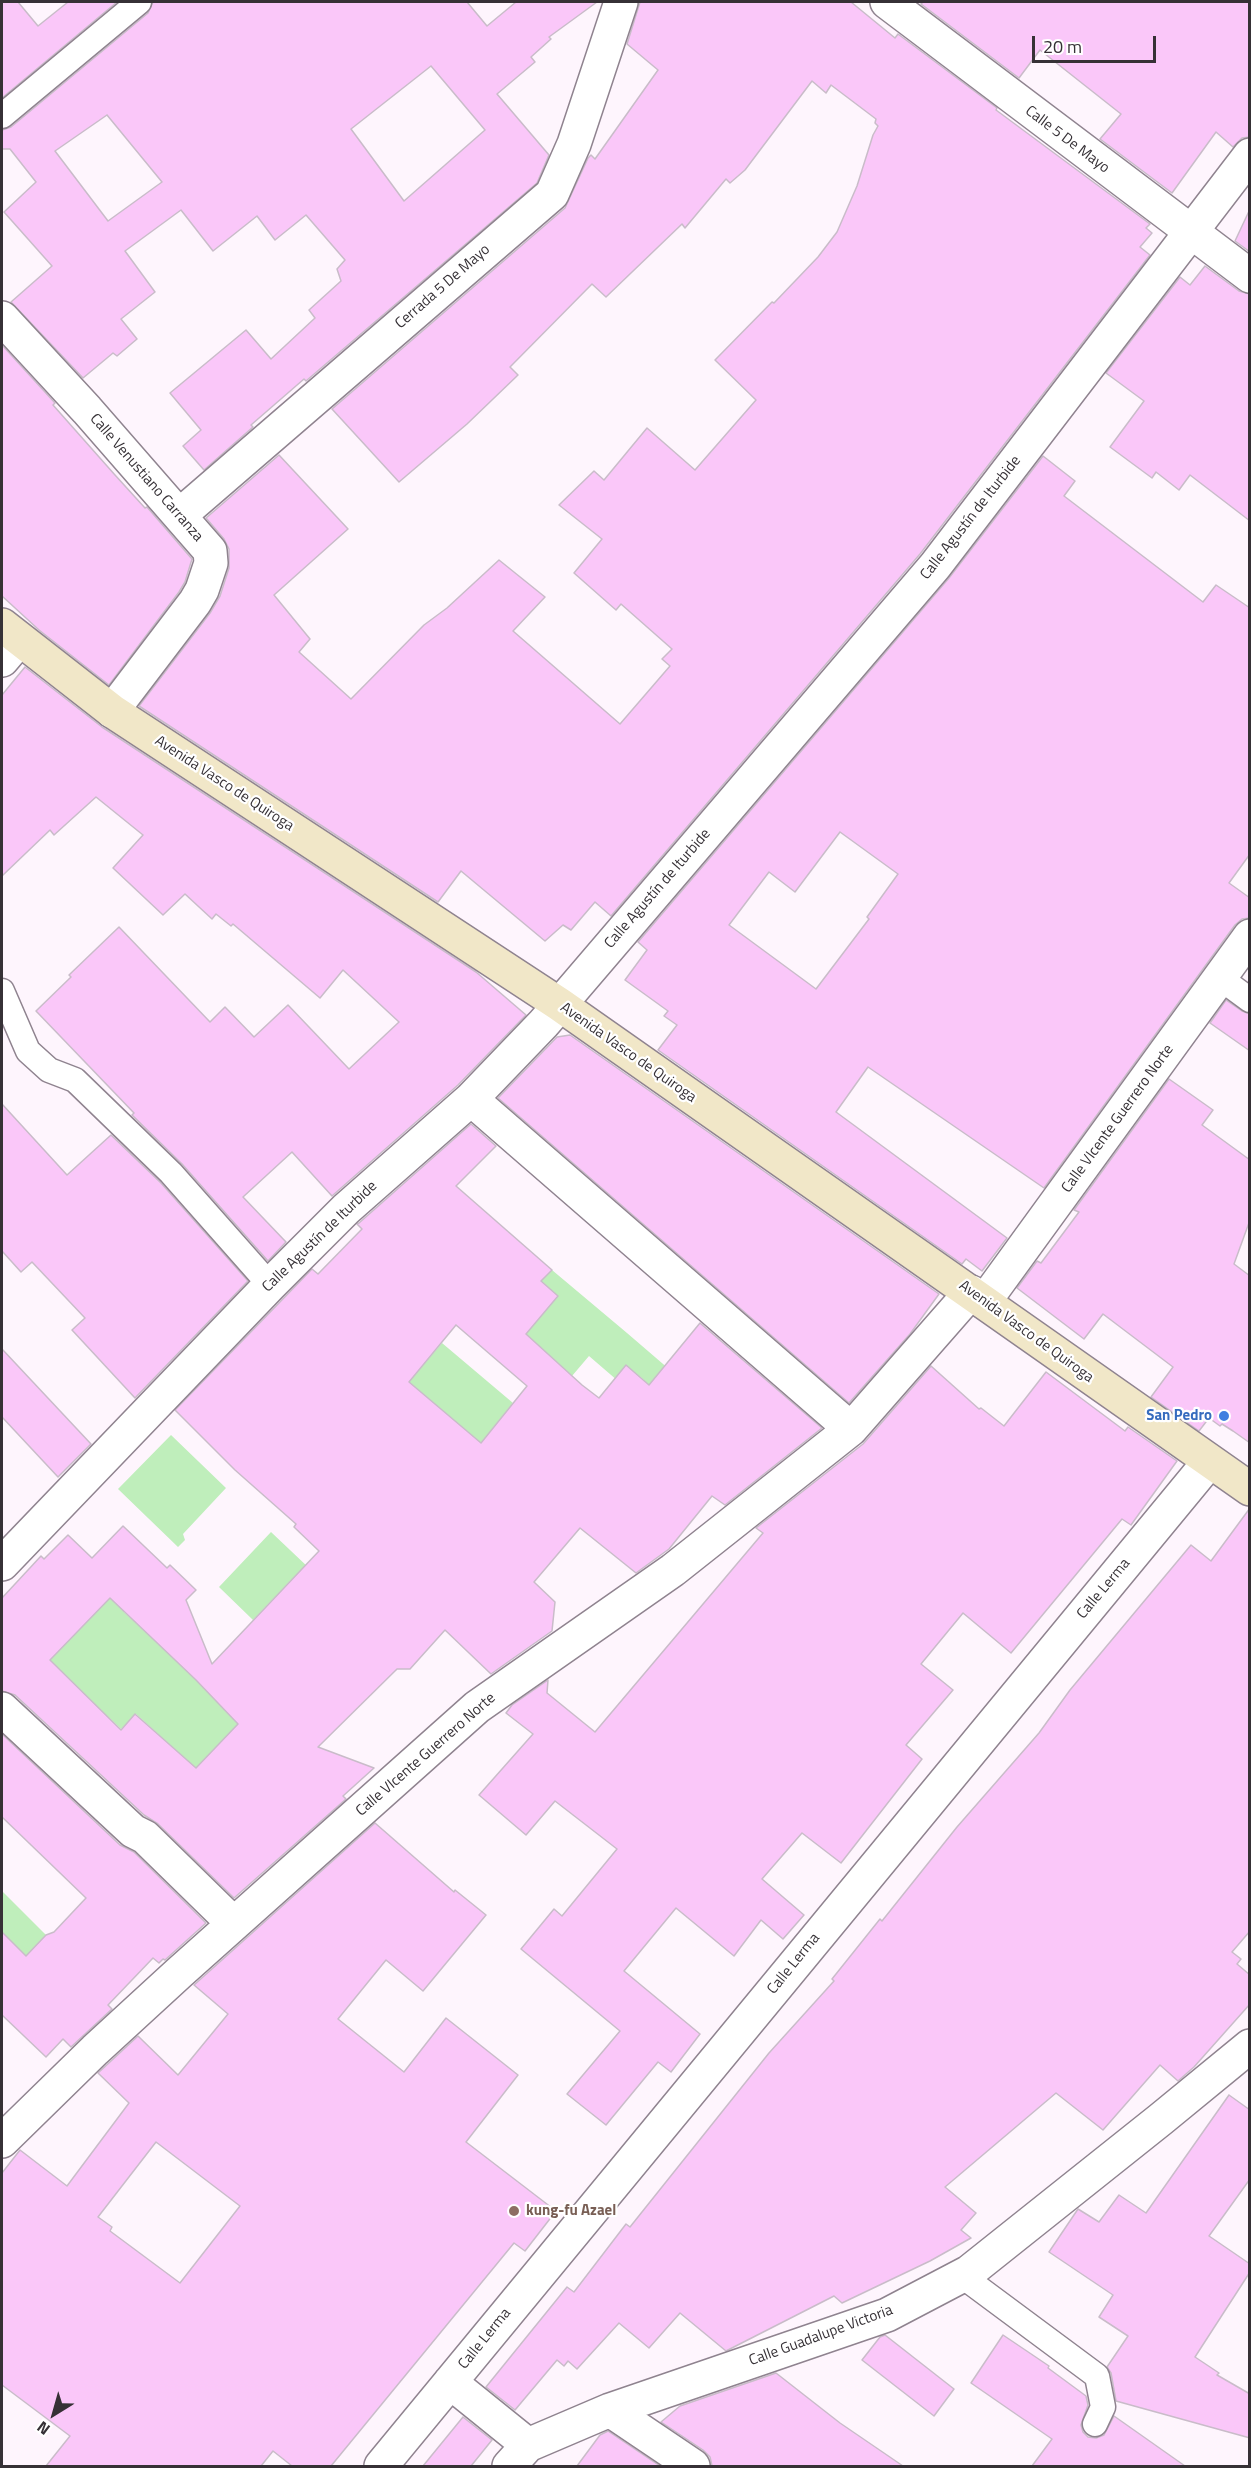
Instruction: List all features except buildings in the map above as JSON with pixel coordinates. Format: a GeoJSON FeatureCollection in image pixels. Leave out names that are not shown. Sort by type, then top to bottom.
{"type":"FeatureCollection","features":[{"type":"Feature","properties":{"kind":"street","name":"Cerrada 5 De Mayo"},"geometry":{"type":"LineString","coordinates":[[180,515],[552,194],[574,144],[621,2]]}},
{"type":"Feature","properties":{"kind":"street","name":"Calle 5 De Mayo"},"geometry":{"type":"LineString","coordinates":[[886,2],[1250,276]]}},
{"type":"Feature","properties":{"kind":"street","name":"Calle Agustín de Iturbide"},"geometry":{"type":"LineString","coordinates":[[2,1564],[270,1285],[346,1209],[471,1099],[559,1004],[935,566],[1250,156]]}},
{"type":"Feature","properties":{"kind":"street","name":"Calle Venustiano Carranza"},"geometry":{"type":"LineString","coordinates":[[2,318],[210,551],[211,563],[202,590],[112,711]]}},
{"type":"Feature","properties":{"kind":"street","name":"Avenida Vasco de Quiroga"},"geometry":{"type":"LineString","coordinates":[[7,642],[559,1004],[1250,1489]]}},
{"type":"Feature","properties":{"kind":"street","name":"Calle VIcente Guerrero Norte"},"geometry":{"type":"LineString","coordinates":[[2,2141],[95,2050],[233,1923],[477,1707],[674,1570],[851,1429],[978,1297],[1250,936]]}},
{"type":"Feature","properties":{"kind":"street"},"geometry":{"type":"LineString","coordinates":[[471,1099],[851,1429]]}},
{"type":"Feature","properties":{"kind":"street","name":"Calle Lerma"},"geometry":{"type":"LineString","coordinates":[[381,2466],[1209,1462]]}},
{"type":"Feature","properties":{"kind":"street"},"geometry":{"type":"LineString","coordinates":[[2,1709],[134,1831],[145,1837],[233,1923]]}},
{"type":"Feature","properties":{"kind":"street","name":"Calle Guadalupe Victoria"},"geometry":{"type":"LineString","coordinates":[[518,2456],[610,2410],[887,2315],[961,2275],[1161,2119],[1250,2046]]}},
{"type":"Feature","properties":{"kind":"street"},"geometry":{"type":"LineString","coordinates":[[450,2382],[518,2456]]}},
{"type":"Feature","properties":{"kind":"street"},"geometry":{"type":"LineString","coordinates":[[610,2410],[693,2466]]}},
{"type":"Feature","properties":{"kind":"lane"},"geometry":{"type":"LineString","coordinates":[[2,116],[139,2]]}},
{"type":"Feature","properties":{"kind":"lane"},"geometry":{"type":"LineString","coordinates":[[1220,978],[1250,1000]]}},
{"type":"Feature","properties":{"kind":"lane"},"geometry":{"type":"LineString","coordinates":[[2,991],[28,1051],[49,1070],[75,1080],[171,1173],[270,1285]]}},
{"type":"Feature","properties":{"kind":"lane"},"geometry":{"type":"LineString","coordinates":[[961,2275],[1097,2376],[1103,2407],[1095,2424]]}},
{"type":"Feature","properties":{"kind":"green space"},"geometry":{"type":"Polygon","coordinates":[[[552,1270],[684,1382],[637,1389],[644,1380],[627,1366],[618,1381],[589,1356],[572,1376],[525,1335],[558,1296],[541,1281],[552,1270]]]}},
{"type":"Feature","properties":{"kind":"green space"},"geometry":{"type":"Polygon","coordinates":[[[442,1343],[513,1403],[480,1444],[407,1384],[442,1343]]]}},
{"type":"Feature","properties":{"kind":"green space"},"geometry":{"type":"Polygon","coordinates":[[[171,1435],[226,1488],[183,1534],[185,1540],[178,1547],[118,1489],[171,1435]]]}},
{"type":"Feature","properties":{"kind":"green space"},"geometry":{"type":"Polygon","coordinates":[[[271,1532],[309,1568],[295,1576],[253,1620],[219,1587],[271,1532]]]}},
{"type":"Feature","properties":{"kind":"green space"},"geometry":{"type":"Polygon","coordinates":[[[121,1586],[124,1612],[187,1670],[238,1724],[192,1773],[170,1745],[136,1714],[121,1729],[43,1655],[75,1634],[121,1586]]]}},
{"type":"Feature","properties":{"kind":"green space"},"geometry":{"type":"Polygon","coordinates":[[[2,1891],[46,1935],[26,1956],[2,1932],[2,1891]]]}},
{"type":"Feature","properties":{"kind":"place","name":"San Pedro"},"geometry":{"type":"Point","coordinates":[1224,1416]}},
{"type":"Feature","properties":{"kind":"place","name":"kung-fu Azael"},"geometry":{"type":"Point","coordinates":[514,2211]}}]}
